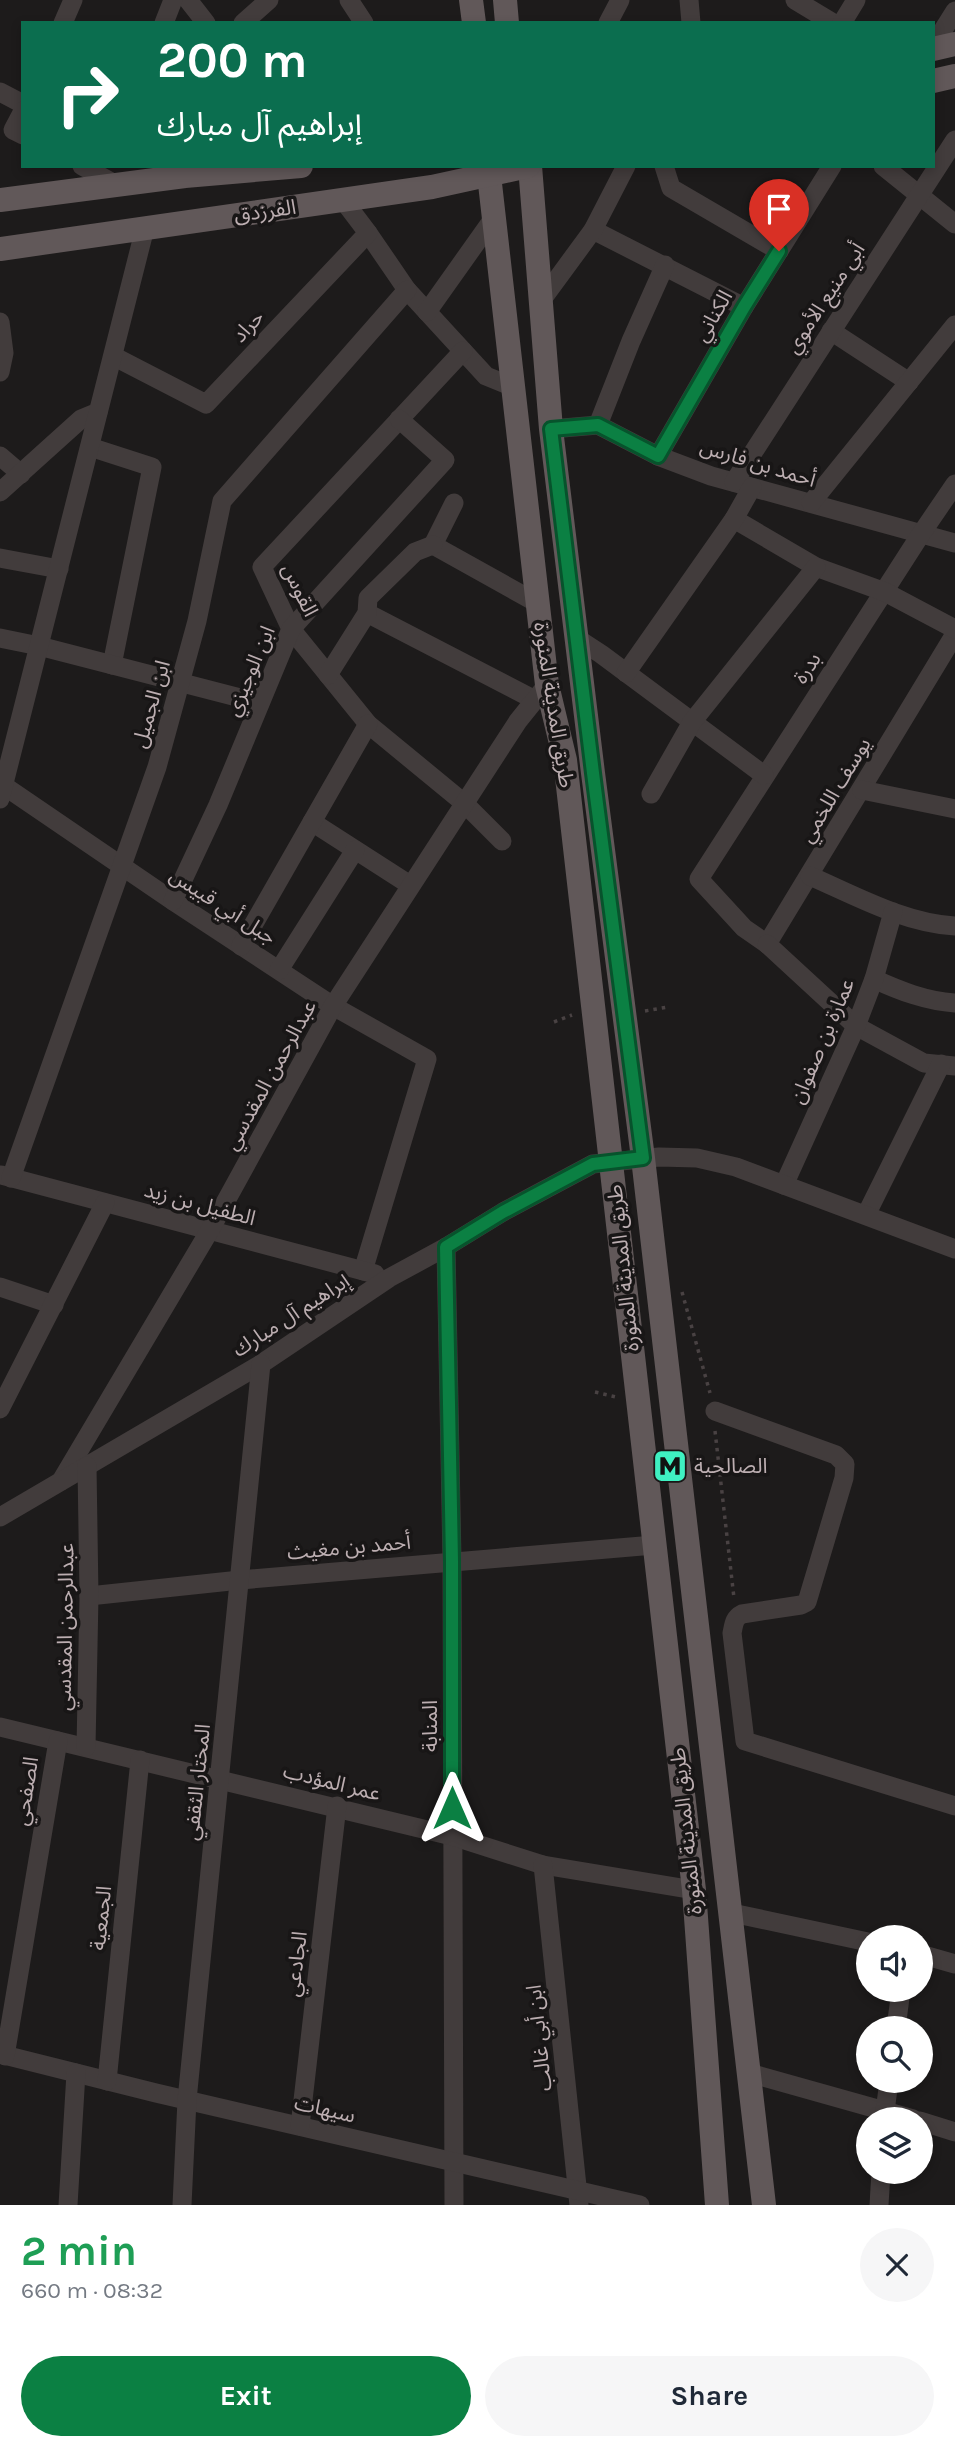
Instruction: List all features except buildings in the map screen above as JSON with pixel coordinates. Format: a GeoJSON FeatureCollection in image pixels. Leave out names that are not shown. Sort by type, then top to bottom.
{"type":"FeatureCollection","features":[{"type":"Feature","properties":{"kind":"main road"},"geometry":{"type":"LineString","coordinates":[[471,0],[474,21]]}},
{"type":"Feature","properties":{"kind":"main road"},"geometry":{"type":"LineString","coordinates":[[935,48],[955,44]]}},
{"type":"Feature","properties":{"kind":"main road"},"geometry":{"type":"LineString","coordinates":[[935,81],[955,76]]}},
{"type":"Feature","properties":{"kind":"main road","name":"الفرزدق"},"geometry":{"type":"LineString","coordinates":[[0,200],[126,178],[278,168]]}},
{"type":"Feature","properties":{"kind":"main road","name":"الفرزدق"},"geometry":{"type":"LineString","coordinates":[[0,249],[432,187],[488,171],[513,168]]}},
{"type":"Feature","properties":{"kind":"main road","name":"طريق المدينة المنورة"},"geometry":{"type":"LineString","coordinates":[[529,168],[551,429],[643,1158],[764,2205]]}},
{"type":"Feature","properties":{"kind":"main road","name":"طريق المدينة المنورة"},"geometry":{"type":"LineString","coordinates":[[488,171],[537,603],[541,692],[565,760],[694,1890],[717,2205]]}},
{"type":"Feature","properties":{"kind":"street"},"geometry":{"type":"LineString","coordinates":[[64,21],[73,0]]}},
{"type":"Feature","properties":{"kind":"street"},"geometry":{"type":"LineString","coordinates":[[165,21],[173,0]]}},
{"type":"Feature","properties":{"kind":"street"},"geometry":{"type":"LineString","coordinates":[[188,0],[204,21]]}},
{"type":"Feature","properties":{"kind":"street"},"geometry":{"type":"LineString","coordinates":[[245,21],[269,0]]}},
{"type":"Feature","properties":{"kind":"street"},"geometry":{"type":"LineString","coordinates":[[349,0],[362,21]]}},
{"type":"Feature","properties":{"kind":"street"},"geometry":{"type":"LineString","coordinates":[[609,21],[620,0]]}},
{"type":"Feature","properties":{"kind":"street"},"geometry":{"type":"LineString","coordinates":[[689,0],[691,21]]}},
{"type":"Feature","properties":{"kind":"street"},"geometry":{"type":"LineString","coordinates":[[795,0],[830,21]]}},
{"type":"Feature","properties":{"kind":"street"},"geometry":{"type":"LineString","coordinates":[[843,21],[856,0]]}},
{"type":"Feature","properties":{"kind":"street"},"geometry":{"type":"LineString","coordinates":[[935,45],[955,11]]}},
{"type":"Feature","properties":{"kind":"street"},"geometry":{"type":"LineString","coordinates":[[0,92],[21,103]]}},
{"type":"Feature","properties":{"kind":"street"},"geometry":{"type":"LineString","coordinates":[[21,115],[13,130],[21,134]]}},
{"type":"Feature","properties":{"kind":"street","name":"أبي منيع الأموي"},"geometry":{"type":"LineString","coordinates":[[626,673],[734,519],[743,484],[831,331],[955,140]]}},
{"type":"Feature","properties":{"kind":"street"},"geometry":{"type":"LineString","coordinates":[[89,168],[126,178]]}},
{"type":"Feature","properties":{"kind":"street"},"geometry":{"type":"LineString","coordinates":[[541,301],[593,230],[625,168]]}},
{"type":"Feature","properties":{"kind":"street"},"geometry":{"type":"LineString","coordinates":[[665,168],[671,188],[779,251]]}},
{"type":"Feature","properties":{"kind":"street","name":"الكناني"},"geometry":{"type":"LineString","coordinates":[[658,456],[744,307],[831,168]]}},
{"type":"Feature","properties":{"kind":"street"},"geometry":{"type":"LineString","coordinates":[[885,168],[955,224]]}},
{"type":"Feature","properties":{"kind":"street"},"geometry":{"type":"LineString","coordinates":[[343,200],[407,290],[486,376],[513,387]]}},
{"type":"Feature","properties":{"kind":"street"},"geometry":{"type":"LineString","coordinates":[[427,312],[493,219]]}},
{"type":"Feature","properties":{"kind":"street"},"geometry":{"type":"LineString","coordinates":[[1,789],[145,228]]}},
{"type":"Feature","properties":{"kind":"street"},"geometry":{"type":"LineString","coordinates":[[593,230],[744,307]]}},
{"type":"Feature","properties":{"kind":"street","name":"حراد"},"geometry":{"type":"LineString","coordinates":[[113,356],[206,404],[368,233]]}},
{"type":"Feature","properties":{"kind":"street"},"geometry":{"type":"LineString","coordinates":[[551,429],[598,425],[665,265]]}},
{"type":"Feature","properties":{"kind":"street","name":"ابن الجميل"},"geometry":{"type":"LineString","coordinates":[[5,1176],[157,767],[197,621],[222,501],[407,290]]}},
{"type":"Feature","properties":{"kind":"street"},"geometry":{"type":"LineString","coordinates":[[0,322],[4,353],[0,372]]}},
{"type":"Feature","properties":{"kind":"street"},"geometry":{"type":"LineString","coordinates":[[811,503],[955,325]]}},
{"type":"Feature","properties":{"kind":"street"},"geometry":{"type":"LineString","coordinates":[[831,331],[909,382]]}},
{"type":"Feature","properties":{"kind":"street","name":"القوس"},"geometry":{"type":"LineString","coordinates":[[463,351],[262,567],[291,629],[368,724],[464,803],[502,841]]}},
{"type":"Feature","properties":{"kind":"street"},"geometry":{"type":"LineString","coordinates":[[0,492],[81,419],[99,412]]}},
{"type":"Feature","properties":{"kind":"street","name":"ابن الوجيزي"},"geometry":{"type":"LineString","coordinates":[[173,901],[218,805],[291,629],[445,460],[399,419]]}},
{"type":"Feature","properties":{"kind":"street","name":"أحمد بن فارس"},"geometry":{"type":"LineString","coordinates":[[598,425],[658,456],[743,484],[955,543]]}},
{"type":"Feature","properties":{"kind":"street"},"geometry":{"type":"LineString","coordinates":[[90,447],[152,467],[112,665]]}},
{"type":"Feature","properties":{"kind":"street"},"geometry":{"type":"LineString","coordinates":[[0,456],[20,474]]}},
{"type":"Feature","properties":{"kind":"street","name":"بدرة"},"geometry":{"type":"LineString","coordinates":[[767,944],[744,928],[699,879],[920,534],[955,484]]}},
{"type":"Feature","properties":{"kind":"street"},"geometry":{"type":"LineString","coordinates":[[328,675],[367,612],[368,598],[415,552],[433,545],[454,503]]}},
{"type":"Feature","properties":{"kind":"street"},"geometry":{"type":"LineString","coordinates":[[734,519],[816,567],[885,592],[955,629]]}},
{"type":"Feature","properties":{"kind":"street"},"geometry":{"type":"LineString","coordinates":[[433,545],[537,603]]}},
{"type":"Feature","properties":{"kind":"street"},"geometry":{"type":"LineString","coordinates":[[0,558],[59,569]]}},
{"type":"Feature","properties":{"kind":"street"},"geometry":{"type":"LineString","coordinates":[[651,794],[692,722],[816,567]]}},
{"type":"Feature","properties":{"kind":"street"},"geometry":{"type":"LineString","coordinates":[[367,612],[541,692]]}},
{"type":"Feature","properties":{"kind":"street","name":"يوسف اللخمي"},"geometry":{"type":"LineString","coordinates":[[767,944],[955,634]]}},
{"type":"Feature","properties":{"kind":"street"},"geometry":{"type":"LineString","coordinates":[[0,638],[260,703]]}},
{"type":"Feature","properties":{"kind":"street"},"geometry":{"type":"LineString","coordinates":[[578,639],[764,775]]}},
{"type":"Feature","properties":{"kind":"street","name":"عبدالرحمن المقدسي"},"geometry":{"type":"LineString","coordinates":[[60,1482],[210,1230],[334,1006],[517,720],[541,692]]}},
{"type":"Feature","properties":{"kind":"street"},"geometry":{"type":"LineString","coordinates":[[241,946],[368,724]]}},
{"type":"Feature","properties":{"kind":"street","name":"جبل أبي قبيس"},"geometry":{"type":"LineString","coordinates":[[1,789],[334,1006],[427,1059],[363,1271]]}},
{"type":"Feature","properties":{"kind":"street"},"geometry":{"type":"LineString","coordinates":[[862,790],[955,809]]}},
{"type":"Feature","properties":{"kind":"street"},"geometry":{"type":"LineString","coordinates":[[312,822],[410,885]]}},
{"type":"Feature","properties":{"kind":"street"},"geometry":{"type":"LineString","coordinates":[[279,970],[355,850]]}},
{"type":"Feature","properties":{"kind":"street"},"geometry":{"type":"LineString","coordinates":[[810,876],[893,912],[940,925],[955,926]]}},
{"type":"Feature","properties":{"kind":"street","name":"عمارة بن صفوان"},"geometry":{"type":"LineString","coordinates":[[784,1185],[856,1027],[874,979],[893,912]]}},
{"type":"Feature","properties":{"kind":"street"},"geometry":{"type":"LineString","coordinates":[[767,944],[856,1027],[924,1063],[948,1065],[866,1216]]}},
{"type":"Feature","properties":{"kind":"street"},"geometry":{"type":"LineString","coordinates":[[874,979],[937,1002],[955,1003]]}},
{"type":"Feature","properties":{"kind":"street","name":"إبراهيم آل مبارك"},"geometry":{"type":"LineString","coordinates":[[0,1517],[261,1364],[389,1278],[593,1164],[643,1158],[697,1158],[736,1167],[955,1249]]}},
{"type":"Feature","properties":{"kind":"street","name":"الطفيل بن زيد"},"geometry":{"type":"LineString","coordinates":[[5,1176],[389,1278]]}},
{"type":"Feature","properties":{"kind":"street"},"geometry":{"type":"LineString","coordinates":[[0,1409],[5,1387],[54,1305],[105,1203]]}},
{"type":"Feature","properties":{"kind":"street","name":"المنابة"},"geometry":{"type":"LineString","coordinates":[[446,1247],[452,1561],[454,2205]]}},
{"type":"Feature","properties":{"kind":"street"},"geometry":{"type":"LineString","coordinates":[[0,1287],[54,1305]]}},
{"type":"Feature","properties":{"kind":"street","name":"المختار الثقفي"},"geometry":{"type":"LineString","coordinates":[[182,2205],[187,2100],[261,1364]]}},
{"type":"Feature","properties":{"kind":"street"},"geometry":{"type":"LineString","coordinates":[[715,1411],[836,1455],[845,1464],[844,1478],[807,1602],[737,1617],[732,1633],[745,1741],[955,1806]]}},
{"type":"Feature","properties":{"kind":"street","name":"عبدالرحمن المقدسي"},"geometry":{"type":"LineString","coordinates":[[86,1747],[89,1597],[87,1466]]}},
{"type":"Feature","properties":{"kind":"street","name":"أحمد بن مغيث"},"geometry":{"type":"LineString","coordinates":[[89,1597],[240,1580],[654,1545]]}},
{"type":"Feature","properties":{"kind":"street","name":"عمر المؤدب"},"geometry":{"type":"LineString","coordinates":[[0,1727],[452,1836],[543,1865],[694,1890]]}},
{"type":"Feature","properties":{"kind":"street","name":"الصفحي"},"geometry":{"type":"LineString","coordinates":[[3,2055],[58,1741]]}},
{"type":"Feature","properties":{"kind":"street","name":"الجمعية"},"geometry":{"type":"LineString","coordinates":[[107,2081],[140,1760]]}},
{"type":"Feature","properties":{"kind":"street","name":"الجادعي"},"geometry":{"type":"LineString","coordinates":[[300,2126],[337,1807]]}},
{"type":"Feature","properties":{"kind":"street","name":"ابن أبي غالب"},"geometry":{"type":"LineString","coordinates":[[543,1865],[579,2198]]}},
{"type":"Feature","properties":{"kind":"street"},"geometry":{"type":"LineString","coordinates":[[732,1913],[856,1939]]}},
{"type":"Feature","properties":{"kind":"street"},"geometry":{"type":"LineString","coordinates":[[933,1958],[955,1964]]}},
{"type":"Feature","properties":{"kind":"street","name":"سيهات"},"geometry":{"type":"LineString","coordinates":[[3,2055],[453,2162],[579,2198],[640,2205]]}},
{"type":"Feature","properties":{"kind":"street"},"geometry":{"type":"LineString","coordinates":[[68,2205],[76,2073]]}},
{"type":"Feature","properties":{"kind":"street"},"geometry":{"type":"LineString","coordinates":[[749,2073],[858,2107]]}},
{"type":"Feature","properties":{"kind":"street"},"geometry":{"type":"LineString","coordinates":[[933,2126],[955,2132]]}},
{"type":"Feature","properties":{"kind":"street"},"geometry":{"type":"LineString","coordinates":[[879,2205],[880,2184]]}},
{"type":"Feature","properties":{"kind":"path"},"geometry":{"type":"LineString","coordinates":[[679,1281],[715,1411],[737,1617]]}},
{"type":"Feature","properties":{"kind":"place","name":"الصالحية"},"geometry":{"type":"Point","coordinates":[670,1466]}},
{"type":"Feature","properties":{"kind":"route"},"geometry":{"type":"LineString","coordinates":[[452,1808],[452,1561],[446,1247],[503,1212],[593,1164],[643,1158],[551,429],[598,425],[658,456],[779,251]]}}]}
